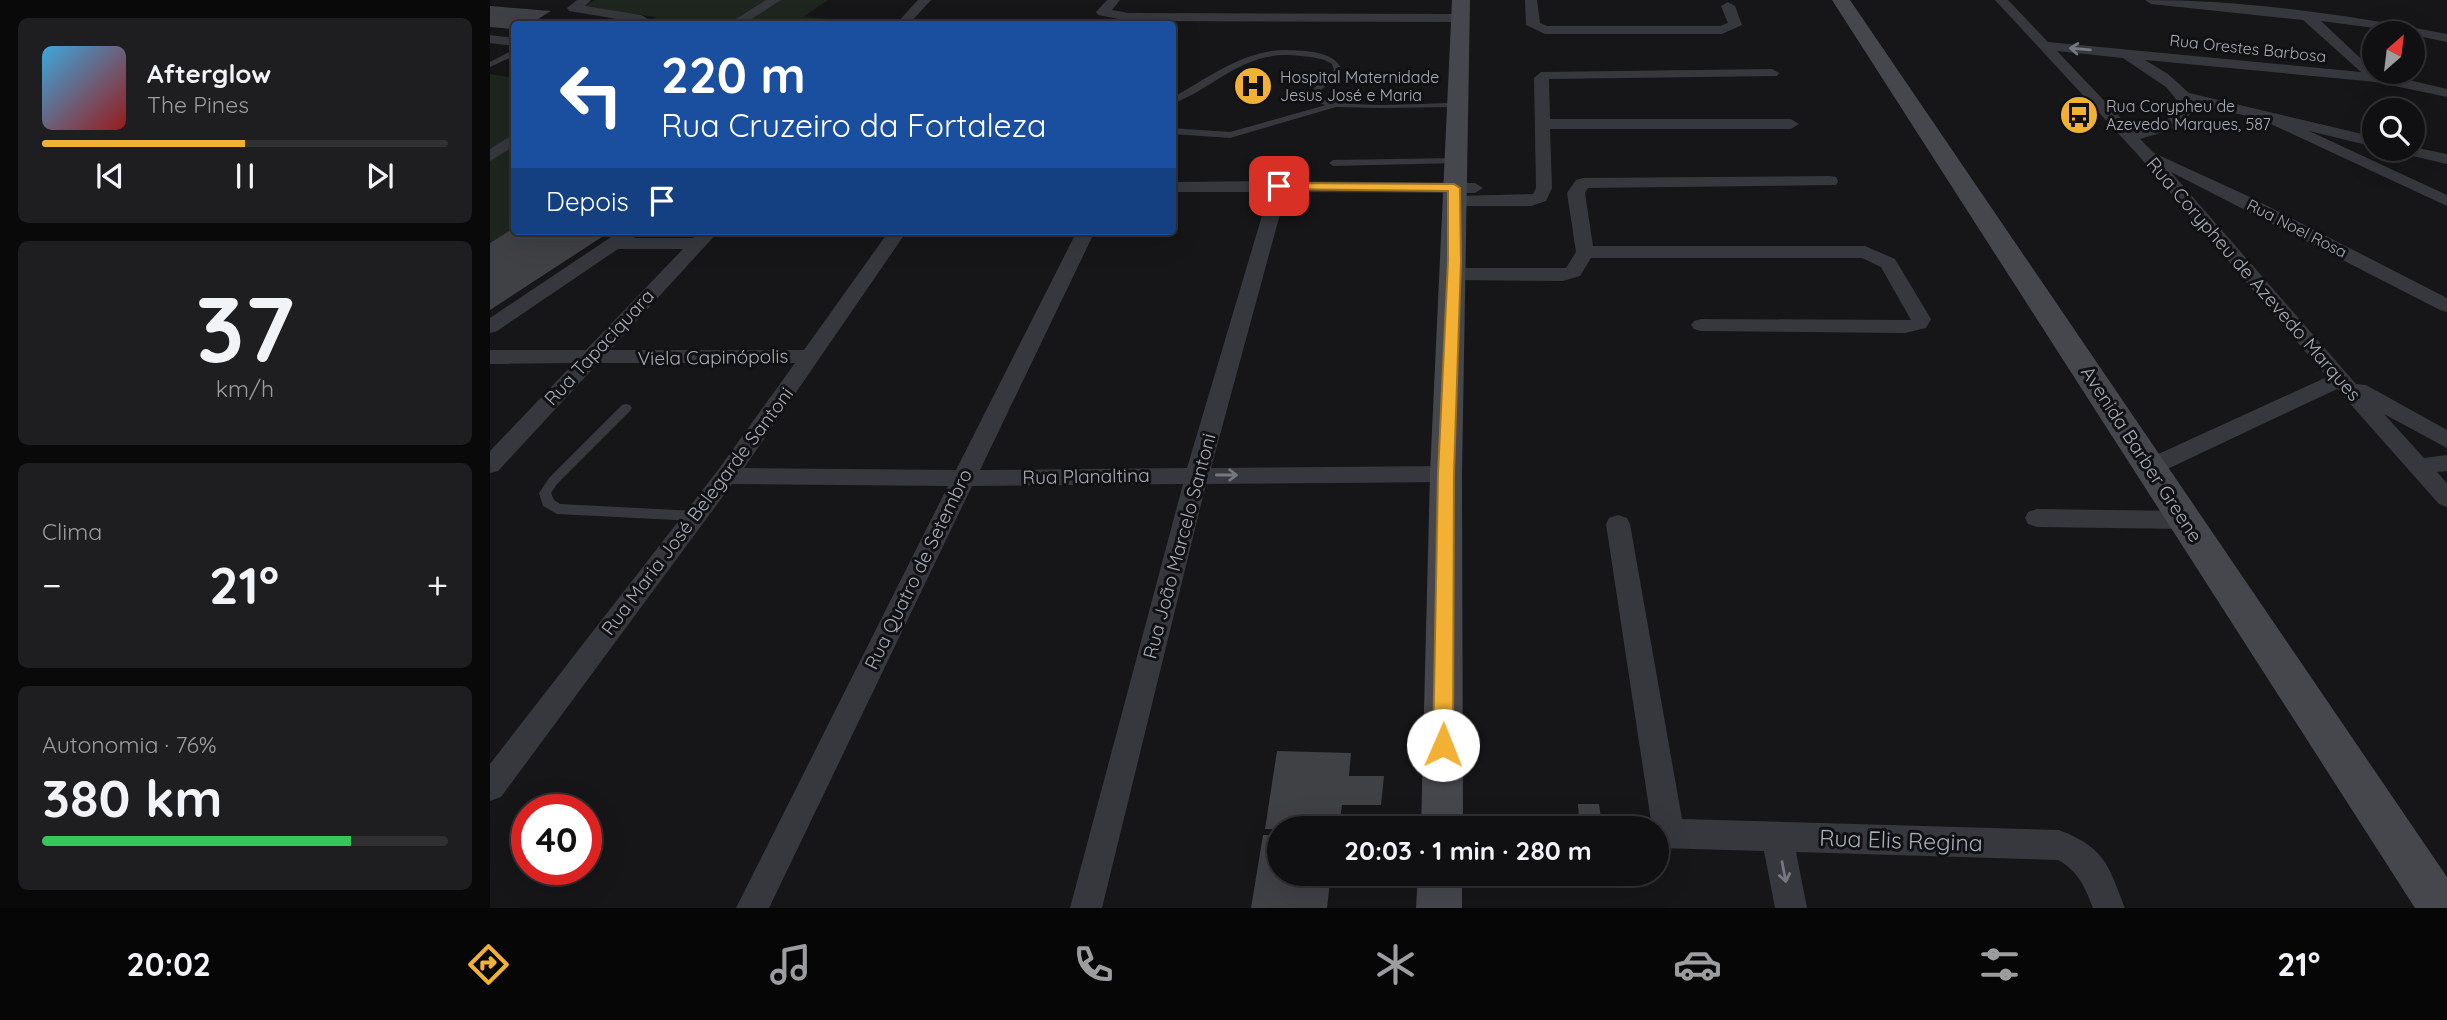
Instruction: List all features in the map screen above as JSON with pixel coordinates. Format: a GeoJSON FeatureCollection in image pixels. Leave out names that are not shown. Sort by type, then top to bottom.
{"type":"FeatureCollection","features":[{"type":"Feature","properties":{"kind":"street"},"geometry":{"type":"LineString","coordinates":[[740,21],[775,0]]}},
{"type":"Feature","properties":{"kind":"street"},"geometry":{"type":"LineString","coordinates":[[905,21],[925,0]]}},
{"type":"Feature","properties":{"kind":"street"},"geometry":{"type":"LineString","coordinates":[[1114,0],[1103,12],[1129,17],[1257,18],[1461,9],[1446,474],[1442,816]]}},
{"type":"Feature","properties":{"kind":"street"},"geometry":{"type":"LineString","coordinates":[[1531,0],[1533,25],[1545,30],[1722,30],[1735,25],[1728,6]]}},
{"type":"Feature","properties":{"kind":"street","name":"Avenida Barber Greene"},"geometry":{"type":"LineString","coordinates":[[1842,0],[2441,908]]}},
{"type":"Feature","properties":{"kind":"street","name":"Rua Corypheu de Azevedo Marques"},"geometry":{"type":"LineString","coordinates":[[2001,0],[2145,153],[2340,379],[2447,498]]}},
{"type":"Feature","properties":{"kind":"street"},"geometry":{"type":"LineString","coordinates":[[2151,0],[2362,22]]}},
{"type":"Feature","properties":{"kind":"street"},"geometry":{"type":"LineString","coordinates":[[2295,0],[2307,16],[2362,65]]}},
{"type":"Feature","properties":{"kind":"street"},"geometry":{"type":"LineString","coordinates":[[581,2],[574,8],[634,16],[641,19],[638,21]]}},
{"type":"Feature","properties":{"kind":"street"},"geometry":{"type":"LineString","coordinates":[[1257,18],[1273,6]]}},
{"type":"Feature","properties":{"kind":"street"},"geometry":{"type":"LineString","coordinates":[[2426,28],[2447,30]]}},
{"type":"Feature","properties":{"kind":"street"},"geometry":{"type":"LineString","coordinates":[[2426,34],[2447,38]]}},
{"type":"Feature","properties":{"kind":"street"},"geometry":{"type":"LineString","coordinates":[[490,39],[511,42]]}},
{"type":"Feature","properties":{"kind":"street","name":"Rua Orestes Barbosa"},"geometry":{"type":"LineString","coordinates":[[2044,46],[2362,77]]}},
{"type":"Feature","properties":{"kind":"street"},"geometry":{"type":"LineString","coordinates":[[2115,52],[2147,67],[2187,103],[2261,116],[2362,139]]}},
{"type":"Feature","properties":{"kind":"street"},"geometry":{"type":"LineString","coordinates":[[2147,67],[2160,60],[2197,61]]}},
{"type":"Feature","properties":{"kind":"street"},"geometry":{"type":"LineString","coordinates":[[1176,187],[1455,183],[1531,201],[1540,197],[1544,188],[1541,78],[1546,75],[1772,73]]}},
{"type":"Feature","properties":{"kind":"street","name":"Rua Orestes Barbosa"},"geometry":{"type":"LineString","coordinates":[[2404,84],[2447,93]]}},
{"type":"Feature","properties":{"kind":"street"},"geometry":{"type":"LineString","coordinates":[[2129,137],[2172,122],[2187,103]]}},
{"type":"Feature","properties":{"kind":"street"},"geometry":{"type":"LineString","coordinates":[[2261,116],[2447,201]]}},
{"type":"Feature","properties":{"kind":"street"},"geometry":{"type":"LineString","coordinates":[[1542,124],[1791,124]]}},
{"type":"Feature","properties":{"kind":"street"},"geometry":{"type":"LineString","coordinates":[[2353,158],[2348,146],[2356,138]]}},
{"type":"Feature","properties":{"kind":"street"},"geometry":{"type":"LineString","coordinates":[[490,156],[511,141]]}},
{"type":"Feature","properties":{"kind":"street","name":"Rua Noel Rosa"},"geometry":{"type":"LineString","coordinates":[[2145,153],[2447,306]]}},
{"type":"Feature","properties":{"kind":"street"},"geometry":{"type":"LineString","coordinates":[[2425,154],[2447,159]]}},
{"type":"Feature","properties":{"kind":"street"},"geometry":{"type":"LineString","coordinates":[[2376,161],[2384,173]]}},
{"type":"Feature","properties":{"kind":"street"},"geometry":{"type":"LineString","coordinates":[[1454,267],[1563,275],[1576,270],[1583,257],[1576,193],[1582,184],[1589,182],[1830,181]]}},
{"type":"Feature","properties":{"kind":"street","name":"Rua João Marcelo Santoni"},"geometry":{"type":"LineString","coordinates":[[1086,908],[1196,475],[1279,186]]}},
{"type":"Feature","properties":{"kind":"street"},"geometry":{"type":"LineString","coordinates":[[2193,208],[2212,200],[2244,201]]}},
{"type":"Feature","properties":{"kind":"street"},"geometry":{"type":"LineString","coordinates":[[490,327],[626,235]]}},
{"type":"Feature","properties":{"kind":"street","name":"Rua Maria José Belegarde Santoni"},"geometry":{"type":"LineString","coordinates":[[490,787],[726,476],[895,235]]}},
{"type":"Feature","properties":{"kind":"street","name":"Rua Quatro de Setembro"},"geometry":{"type":"LineString","coordinates":[[752,908],[1084,235]]}},
{"type":"Feature","properties":{"kind":"street"},"geometry":{"type":"LineString","coordinates":[[614,243],[704,238]]}},
{"type":"Feature","properties":{"kind":"street","name":"Rua Tapaciquara"},"geometry":{"type":"LineString","coordinates":[[490,465],[704,238]]}},
{"type":"Feature","properties":{"kind":"street"},"geometry":{"type":"LineString","coordinates":[[1583,257],[1865,252],[1888,263],[1921,319],[1919,324],[1905,327],[1701,325]]}},
{"type":"Feature","properties":{"kind":"street","name":"Viela Capinópolis"},"geometry":{"type":"LineString","coordinates":[[490,357],[811,355]]}},
{"type":"Feature","properties":{"kind":"street"},"geometry":{"type":"LineString","coordinates":[[2151,467],[2340,379],[2447,440]]}},
{"type":"Feature","properties":{"kind":"street"},"geometry":{"type":"LineString","coordinates":[[2419,467],[2447,463]]}},
{"type":"Feature","properties":{"kind":"street","name":"Rua Planaltina"},"geometry":{"type":"LineString","coordinates":[[726,476],[962,478],[1446,474]]}},
{"type":"Feature","properties":{"kind":"street"},"geometry":{"type":"LineString","coordinates":[[2037,518],[2185,520]]}},
{"type":"Feature","properties":{"kind":"street"},"geometry":{"type":"LineString","coordinates":[[1618,524],[1660,816]]}},
{"type":"Feature","properties":{"kind":"street","name":"Rua Elis Regina"},"geometry":{"type":"LineString","coordinates":[[1669,834],[2059,845],[2078,852],[2092,866],[2109,908]]}},
{"type":"Feature","properties":{"kind":"street"},"geometry":{"type":"LineString","coordinates":[[1777,836],[1791,908]]}},
{"type":"Feature","properties":{"kind":"street"},"geometry":{"type":"LineString","coordinates":[[1439,908],[1440,886]]}},
{"type":"Feature","properties":{"kind":"lane"},"geometry":{"type":"LineString","coordinates":[[1176,100],[1242,63],[1266,54],[1283,52],[1332,60],[1338,70],[1311,98],[1315,102],[1337,105],[1457,105]]}},
{"type":"Feature","properties":{"kind":"lane"},"geometry":{"type":"LineString","coordinates":[[490,65],[511,54]]}},
{"type":"Feature","properties":{"kind":"lane"},"geometry":{"type":"LineString","coordinates":[[1176,131],[1230,135],[1337,105]]}},
{"type":"Feature","properties":{"kind":"lane"},"geometry":{"type":"LineString","coordinates":[[1333,163],[1455,183]]}},
{"type":"Feature","properties":{"kind":"lane"},"geometry":{"type":"LineString","coordinates":[[626,408],[553,481],[545,493],[548,503],[557,509],[696,516]]}},
{"type":"Feature","properties":{"kind":"shaded area"},"geometry":{"type":"Polygon","coordinates":[[[595,0],[828,0],[803,17],[855,21],[649,21],[657,17],[583,7],[595,0]]]}},
{"type":"Feature","properties":{"kind":"shaded area"},"geometry":{"type":"Polygon","coordinates":[[[490,74],[511,78],[511,230],[490,243],[490,74]]]}},
{"type":"Feature","properties":{"kind":"building"},"geometry":{"type":"Polygon","coordinates":[[[490,6],[551,11],[535,21],[511,21],[511,29],[490,27],[490,6]]]}},
{"type":"Feature","properties":{"kind":"building"},"geometry":{"type":"Polygon","coordinates":[[[511,230],[511,235],[605,235],[490,310],[490,243],[511,230]]]}},
{"type":"Feature","properties":{"kind":"building"},"geometry":{"type":"Polygon","coordinates":[[[1277,751],[1351,753],[1349,776],[1384,776],[1381,805],[1342,805],[1341,816],[1267,816],[1277,751]]]}},
{"type":"Feature","properties":{"kind":"building"},"geometry":{"type":"Polygon","coordinates":[[[1578,804],[1599,804],[1601,816],[1579,816],[1578,804]]]}},
{"type":"Feature","properties":{"kind":"building"},"geometry":{"type":"Polygon","coordinates":[[[1263,835],[1267,835],[1267,886],[1330,886],[1327,908],[1251,908],[1263,835]]]}},
{"type":"Feature","properties":{"kind":"place","name":"Hospital Maternidade Jesus José e Maria"},"geometry":{"type":"Point","coordinates":[1253,86]}},
{"type":"Feature","properties":{"kind":"place","name":"Rua Corypheu de Azevedo Marques, 587"},"geometry":{"type":"Point","coordinates":[2079,115]}},
{"type":"Feature","properties":{"kind":"route"},"geometry":{"type":"LineString","coordinates":[[1279,186],[1454,188],[1446,474],[1443,745]]}}]}
